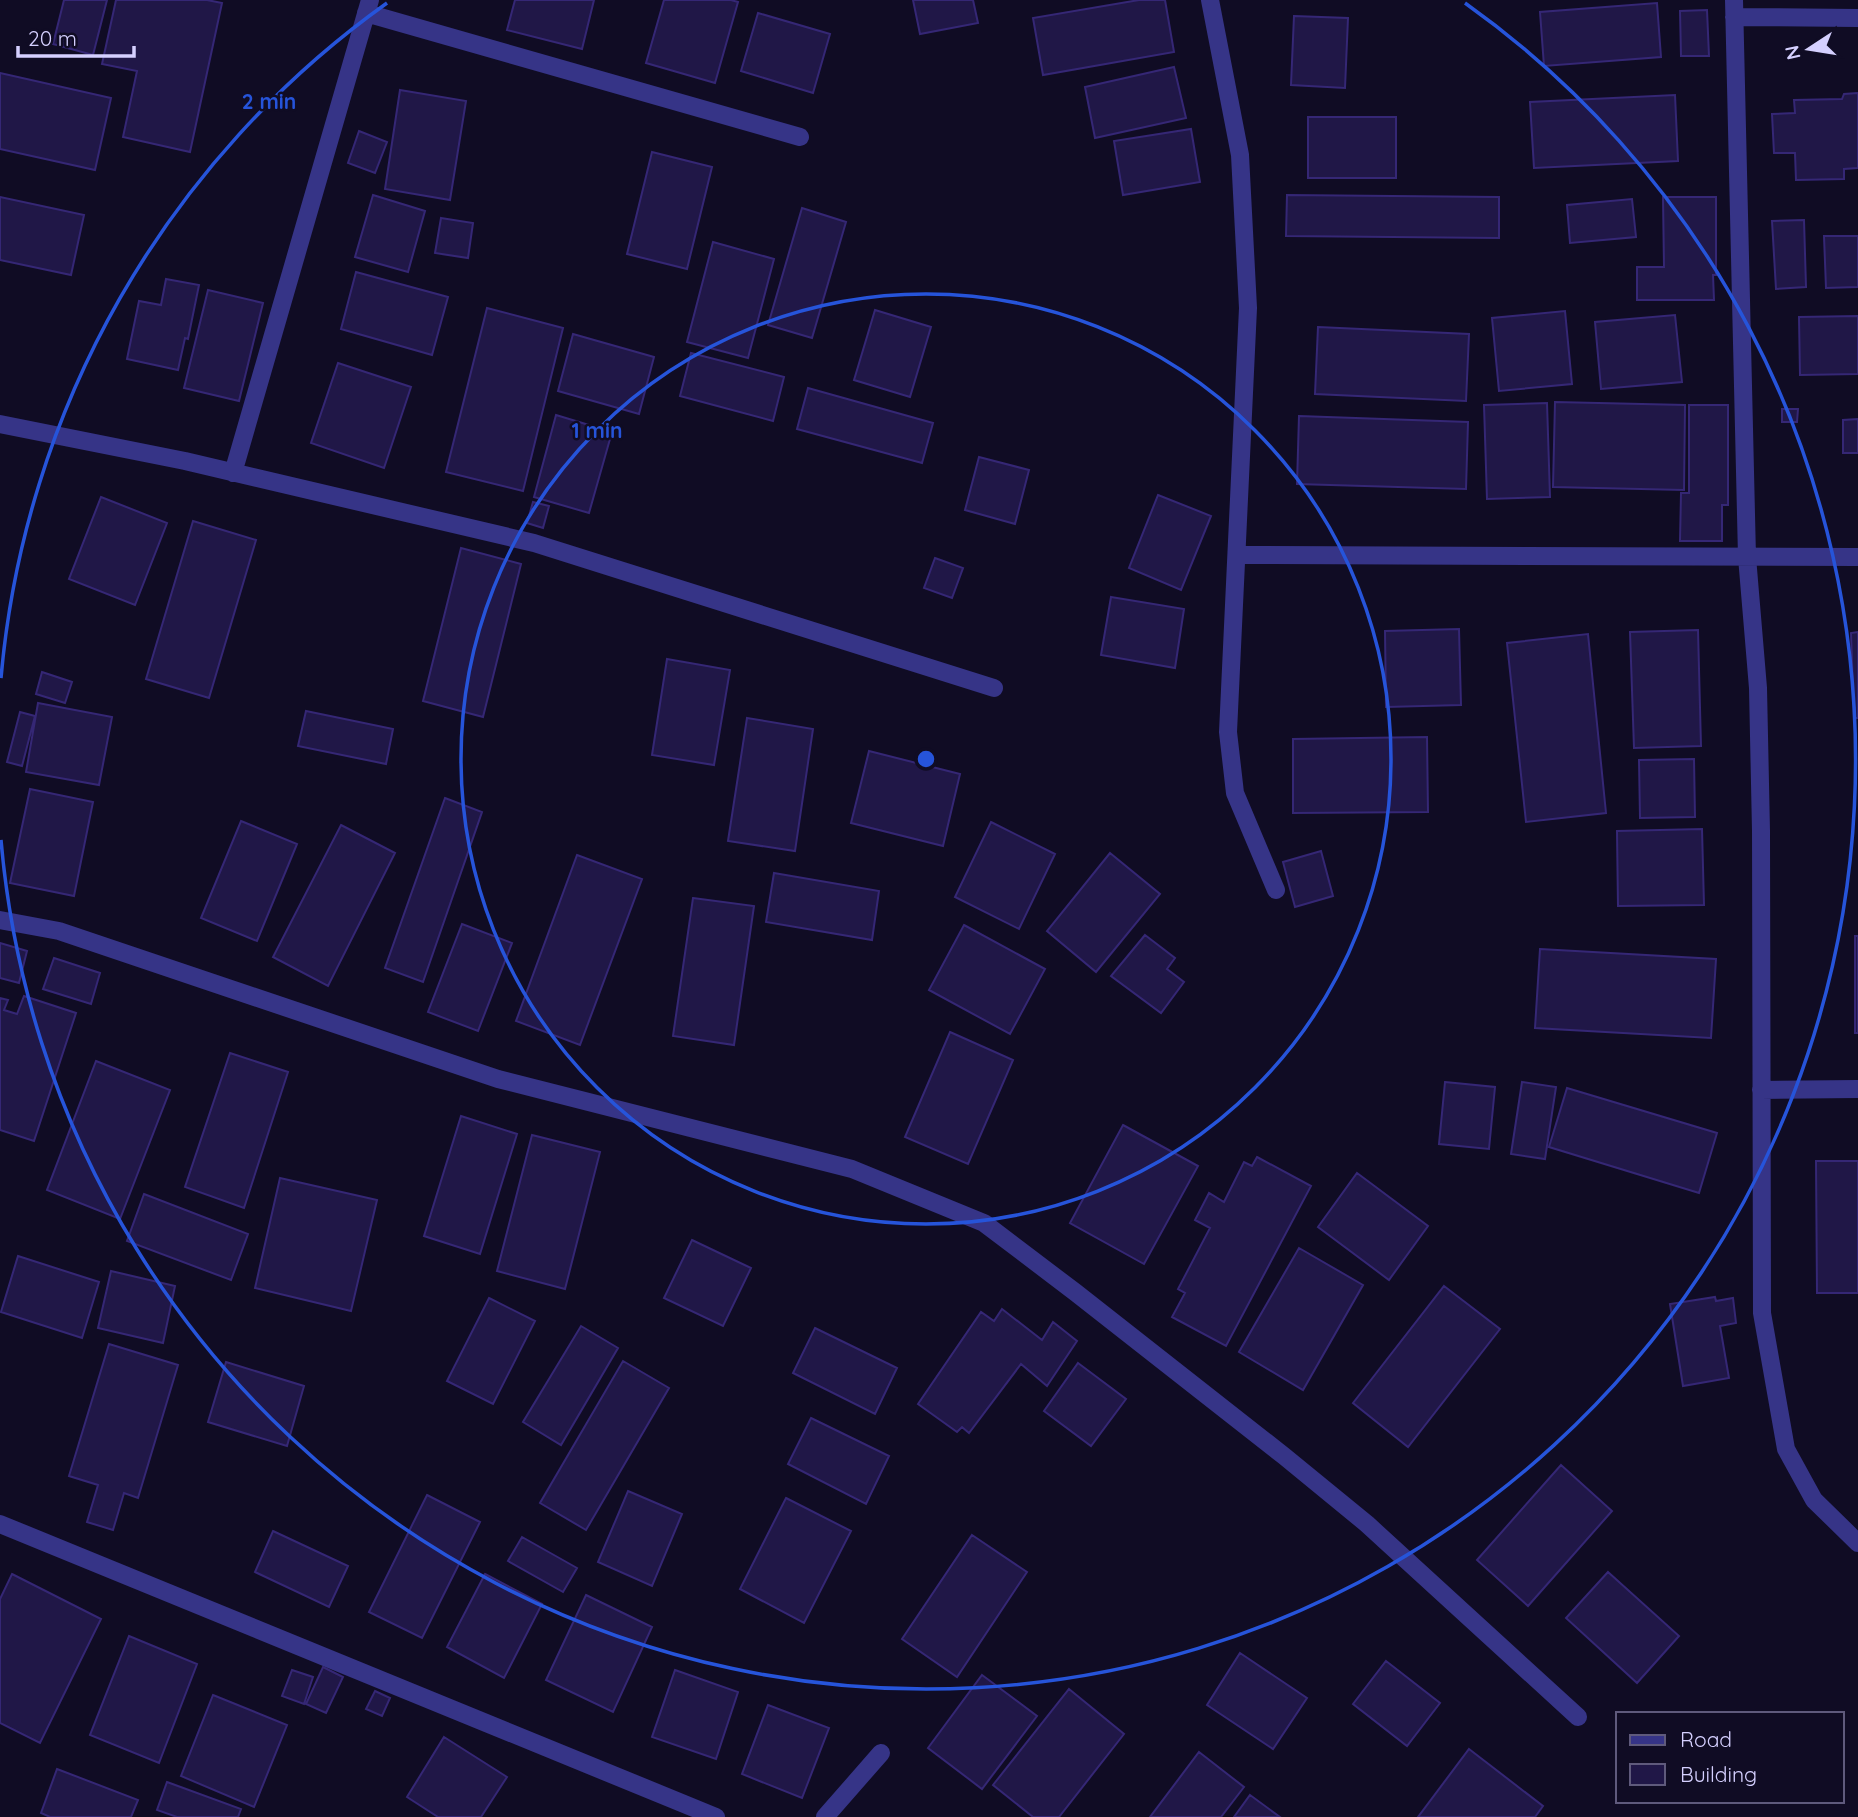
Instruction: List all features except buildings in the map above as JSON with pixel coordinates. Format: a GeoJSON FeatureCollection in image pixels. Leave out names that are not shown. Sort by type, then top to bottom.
{"type":"FeatureCollection","features":[{"type":"Feature","properties":{"kind":"street"},"geometry":{"type":"LineString","coordinates":[[1210,0],[1240,155],[1248,308],[1228,732],[1235,793],[1276,890]]}},
{"type":"Feature","properties":{"kind":"street"},"geometry":{"type":"LineString","coordinates":[[233,473],[368,6],[800,137]]}},
{"type":"Feature","properties":{"kind":"street"},"geometry":{"type":"LineString","coordinates":[[1858,18],[1734,9],[1747,557],[1758,701],[1761,831],[1762,1313],[1786,1449],[1814,1500],[1858,1543]]}},
{"type":"Feature","properties":{"kind":"street"},"geometry":{"type":"LineString","coordinates":[[0,424],[184,461],[534,543],[994,688]]}},
{"type":"Feature","properties":{"kind":"street"},"geometry":{"type":"LineString","coordinates":[[1237,555],[1858,557]]}},
{"type":"Feature","properties":{"kind":"street"},"geometry":{"type":"LineString","coordinates":[[0,920],[59,931],[498,1079],[852,1169],[984,1223],[1284,1456],[1367,1524],[1578,1717]]}},
{"type":"Feature","properties":{"kind":"street"},"geometry":{"type":"LineString","coordinates":[[1761,1090],[1858,1089]]}},
{"type":"Feature","properties":{"kind":"street"},"geometry":{"type":"LineString","coordinates":[[0,1524],[716,1817]]}},
{"type":"Feature","properties":{"kind":"street"},"geometry":{"type":"LineString","coordinates":[[825,1817],[881,1753]]}}]}
